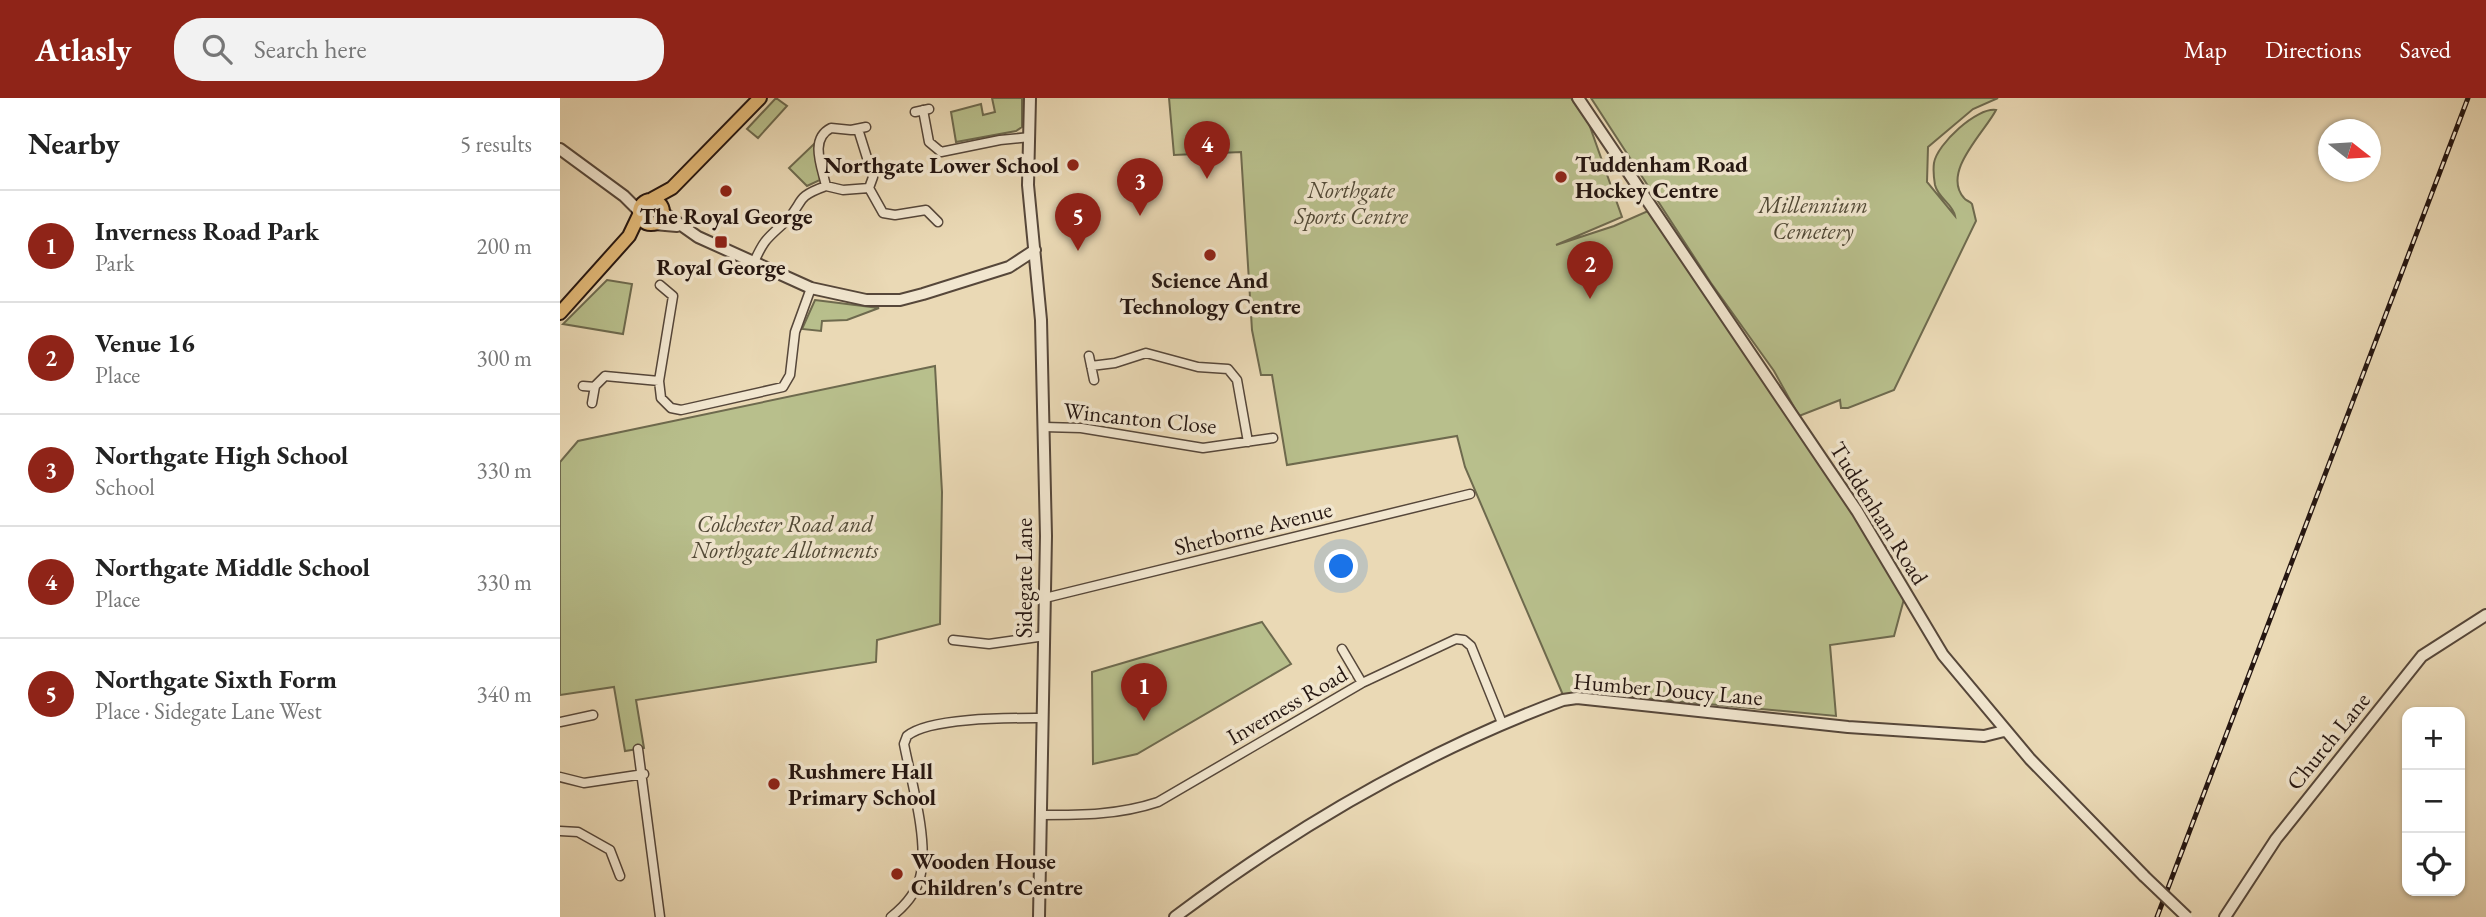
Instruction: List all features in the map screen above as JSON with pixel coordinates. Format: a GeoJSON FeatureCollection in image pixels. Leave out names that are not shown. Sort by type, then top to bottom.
{"type":"FeatureCollection","features":[{"type":"Feature","properties":{"kind":"main road"},"geometry":{"type":"LineString","coordinates":[[560,313],[629,236],[646,213],[760,98]]}},
{"type":"Feature","properties":{"kind":"main road"},"geometry":{"type":"LineString","coordinates":[[646,213],[663,211],[672,188]]}},
{"type":"Feature","properties":{"kind":"street","name":"Sidegate Lane"},"geometry":{"type":"LineString","coordinates":[[1030,98],[1028,185],[1037,267],[1044,427],[1045,636],[1039,917]]}},
{"type":"Feature","properties":{"kind":"street","name":"Tuddenham Road"},"geometry":{"type":"LineString","coordinates":[[1578,98],[1857,510],[1937,647],[2004,731],[2187,917]]}},
{"type":"Feature","properties":{"kind":"street"},"geometry":{"type":"LineString","coordinates":[[922,110],[929,142],[942,152],[1030,137]]}},
{"type":"Feature","properties":{"kind":"street"},"geometry":{"type":"LineString","coordinates":[[826,186],[818,147],[820,136],[831,128],[862,128],[873,177],[869,188],[878,208],[886,214],[898,215],[926,210],[933,200]]}},
{"type":"Feature","properties":{"kind":"street"},"geometry":{"type":"LineString","coordinates":[[560,149],[646,213],[811,288],[851,298],[900,300],[1009,267],[1035,250]]}},
{"type":"Feature","properties":{"kind":"street"},"geometry":{"type":"LineString","coordinates":[[754,262],[767,236],[784,223],[800,198],[826,186],[843,190],[869,188]]}},
{"type":"Feature","properties":{"kind":"street"},"geometry":{"type":"LineString","coordinates":[[926,210],[938,222]]}},
{"type":"Feature","properties":{"kind":"street"},"geometry":{"type":"LineString","coordinates":[[663,211],[679,226]]}},
{"type":"Feature","properties":{"kind":"street"},"geometry":{"type":"LineString","coordinates":[[1009,267],[1037,267]]}},
{"type":"Feature","properties":{"kind":"street"},"geometry":{"type":"LineString","coordinates":[[660,285],[673,296],[659,394],[664,403],[681,410],[778,390],[786,384],[795,331],[811,288]]}},
{"type":"Feature","properties":{"kind":"street"},"geometry":{"type":"LineString","coordinates":[[1091,366],[1150,353],[1198,367],[1228,369],[1237,380],[1248,442]]}},
{"type":"Feature","properties":{"kind":"street"},"geometry":{"type":"LineString","coordinates":[[1089,356],[1094,380]]}},
{"type":"Feature","properties":{"kind":"street"},"geometry":{"type":"LineString","coordinates":[[592,403],[599,379],[614,374],[659,381]]}},
{"type":"Feature","properties":{"kind":"street"},"geometry":{"type":"LineString","coordinates":[[583,386],[595,387]]}},
{"type":"Feature","properties":{"kind":"street","name":"Wincanton Close"},"geometry":{"type":"LineString","coordinates":[[1044,427],[1081,428],[1193,448],[1273,438]]}},
{"type":"Feature","properties":{"kind":"street","name":"Sherborne Avenue"},"geometry":{"type":"LineString","coordinates":[[1045,598],[1470,494]]}},
{"type":"Feature","properties":{"kind":"street","name":"Church Lane"},"geometry":{"type":"LineString","coordinates":[[2225,917],[2276,839],[2422,656],[2486,615]]}},
{"type":"Feature","properties":{"kind":"street"},"geometry":{"type":"LineString","coordinates":[[953,640],[989,644],[1045,636]]}},
{"type":"Feature","properties":{"kind":"street","name":"Inverness Road"},"geometry":{"type":"LineString","coordinates":[[1041,815],[1102,815],[1131,811],[1158,802],[1362,683],[1456,639],[1464,640],[1471,646],[1503,723]]}},
{"type":"Feature","properties":{"kind":"street"},"geometry":{"type":"LineString","coordinates":[[1342,649],[1362,683]]}},
{"type":"Feature","properties":{"kind":"street","name":"Humber Doucy Lane"},"geometry":{"type":"LineString","coordinates":[[1175,917],[1270,849],[1406,768],[1503,723],[1563,700],[1577,698],[1848,727],[1984,736],[2004,731]]}},
{"type":"Feature","properties":{"kind":"street"},"geometry":{"type":"LineString","coordinates":[[560,722],[593,715]]}},
{"type":"Feature","properties":{"kind":"street"},"geometry":{"type":"LineString","coordinates":[[891,917],[912,896],[921,873],[921,841],[904,744],[906,736],[921,729],[988,719],[1043,718]]}},
{"type":"Feature","properties":{"kind":"street"},"geometry":{"type":"LineString","coordinates":[[638,749],[660,917]]}},
{"type":"Feature","properties":{"kind":"street"},"geometry":{"type":"LineString","coordinates":[[560,777],[584,783],[643,774]]}},
{"type":"Feature","properties":{"kind":"street"},"geometry":{"type":"LineString","coordinates":[[560,831],[578,832],[610,850],[620,876]]}},
{"type":"Feature","properties":{"kind":"green space"},"geometry":{"type":"Polygon","coordinates":[[[776,98],[787,106],[758,138],[747,129],[776,98]]]}},
{"type":"Feature","properties":{"kind":"green space"},"geometry":{"type":"Polygon","coordinates":[[[992,98],[1022,98],[1022,127],[1016,131],[956,142],[951,112],[981,104],[983,115],[995,112],[992,98]]]}},
{"type":"Feature","properties":{"kind":"green space","name":"Northgate Sports Centre"},"geometry":{"type":"Polygon","coordinates":[[[1169,98],[1571,98],[1589,124],[1622,217],[1556,245],[1614,226],[1648,211],[1855,516],[1904,599],[1894,636],[1830,645],[1836,716],[1579,692],[1563,695],[1465,467],[1457,436],[1287,465],[1272,375],[1261,375],[1252,330],[1241,152],[1174,155],[1169,98]]]}},
{"type":"Feature","properties":{"kind":"green space","name":"Millennium Cemetery"},"geometry":{"type":"Polygon","coordinates":[[[1591,98],[1998,98],[1973,109],[1928,147],[1927,182],[1955,216],[1935,185],[1934,166],[1937,155],[1950,137],[1969,120],[1979,114],[1996,110],[1967,152],[1958,176],[1958,188],[1972,204],[1976,221],[1894,390],[1848,408],[1841,408],[1840,400],[1799,416],[1774,371],[1711,283],[1591,98]]]}},
{"type":"Feature","properties":{"kind":"green space"},"geometry":{"type":"Polygon","coordinates":[[[815,143],[820,180],[807,186],[789,168],[815,143]]]}},
{"type":"Feature","properties":{"kind":"green space"},"geometry":{"type":"Polygon","coordinates":[[[607,280],[632,284],[623,334],[563,324],[607,280]]]}},
{"type":"Feature","properties":{"kind":"green space"},"geometry":{"type":"Polygon","coordinates":[[[815,300],[879,308],[847,320],[822,321],[821,331],[802,329],[815,300]]]}},
{"type":"Feature","properties":{"kind":"green space","name":"Colchester Road and Northgate Allotments"},"geometry":{"type":"Polygon","coordinates":[[[935,366],[942,492],[940,624],[877,640],[876,662],[636,700],[644,748],[625,751],[614,687],[560,695],[560,462],[578,441],[935,366]]]}},
{"type":"Feature","properties":{"kind":"green space"},"geometry":{"type":"Polygon","coordinates":[[[1262,622],[1291,664],[1137,754],[1093,764],[1092,672],[1262,622]]]}},
{"type":"Feature","properties":{"kind":"railway"},"geometry":{"type":"LineString","coordinates":[[2157,917],[2468,98]]}},
{"type":"Feature","properties":{"kind":"place","name":"Northgate Lower School"},"geometry":{"type":"Point","coordinates":[1073,165]}},
{"type":"Feature","properties":{"kind":"place","name":"Tuddenham Road Hockey Centre"},"geometry":{"type":"Point","coordinates":[1561,177]}},
{"type":"Feature","properties":{"kind":"place","name":"Northgate Middle School"},"geometry":{"type":"Point","coordinates":[1207,179]}},
{"type":"Feature","properties":{"kind":"place","name":"The Royal George"},"geometry":{"type":"Point","coordinates":[726,191]}},
{"type":"Feature","properties":{"kind":"place","name":"Northgate High School"},"geometry":{"type":"Point","coordinates":[1140,216]}},
{"type":"Feature","properties":{"kind":"place","name":"Royal George"},"geometry":{"type":"Point","coordinates":[721,242]}},
{"type":"Feature","properties":{"kind":"place","name":"Northgate Sixth Form"},"geometry":{"type":"Point","coordinates":[1078,251]}},
{"type":"Feature","properties":{"kind":"place","name":"Science And Technology Centre"},"geometry":{"type":"Point","coordinates":[1210,255]}},
{"type":"Feature","properties":{"kind":"place","name":"Venue 16"},"geometry":{"type":"Point","coordinates":[1590,299]}},
{"type":"Feature","properties":{"kind":"place","name":"Inverness Road Park"},"geometry":{"type":"Point","coordinates":[1144,721]}},
{"type":"Feature","properties":{"kind":"place","name":"Rushmere Hall Primary School"},"geometry":{"type":"Point","coordinates":[774,784]}},
{"type":"Feature","properties":{"kind":"place","name":"Wooden House Children's Centre"},"geometry":{"type":"Point","coordinates":[897,874]}}]}
